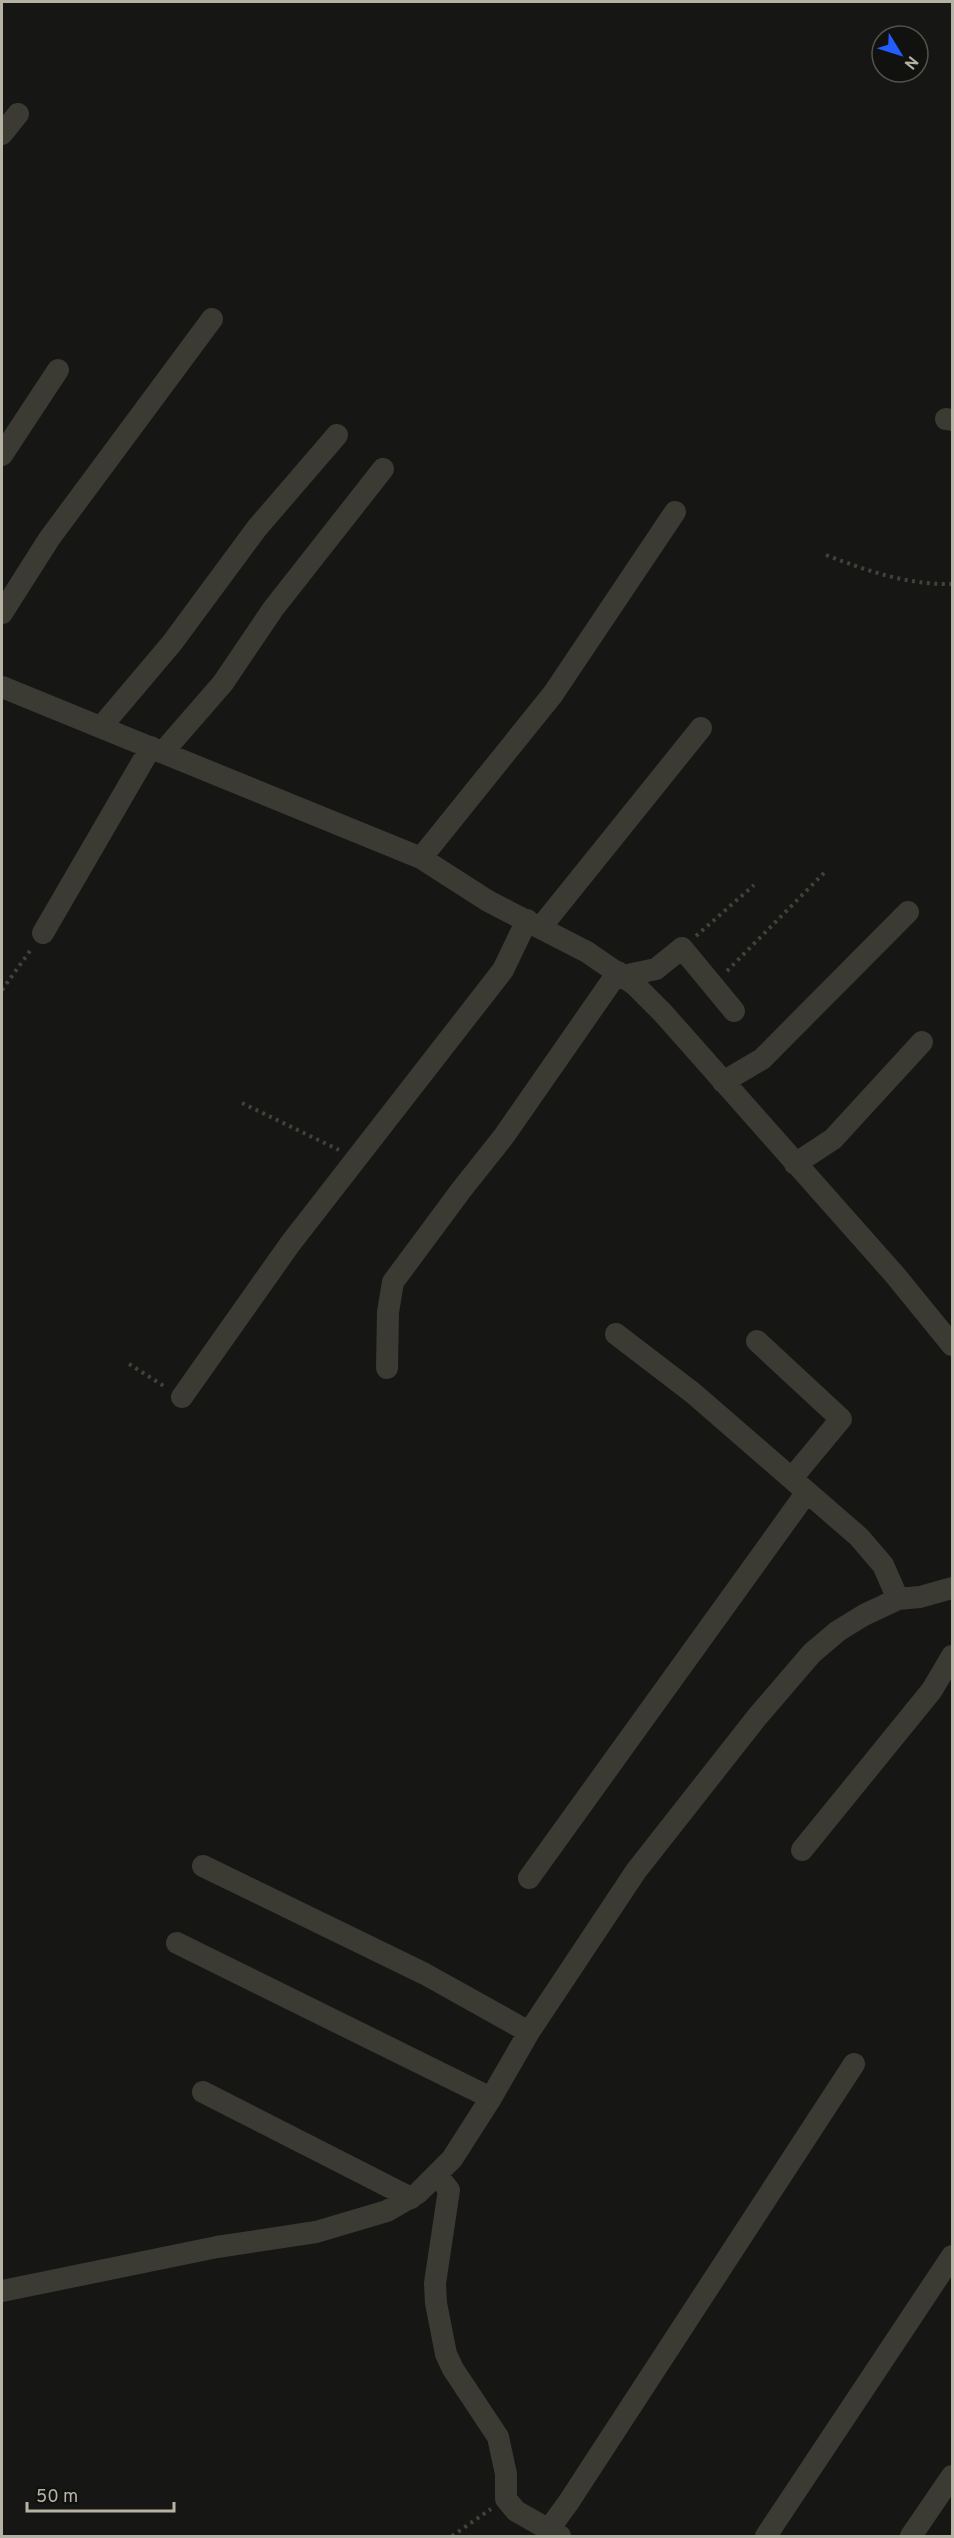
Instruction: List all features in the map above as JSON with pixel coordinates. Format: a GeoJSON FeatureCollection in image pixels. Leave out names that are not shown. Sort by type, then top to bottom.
{"type":"FeatureCollection","features":[{"type":"Feature","properties":{"kind":"street"},"geometry":{"type":"LineString","coordinates":[[2,134],[18,114]]}},
{"type":"Feature","properties":{"kind":"street"},"geometry":{"type":"LineString","coordinates":[[2,613],[49,539],[212,319]]}},
{"type":"Feature","properties":{"kind":"street"},"geometry":{"type":"LineString","coordinates":[[2,455],[58,370]]}},
{"type":"Feature","properties":{"kind":"street"},"geometry":{"type":"LineString","coordinates":[[101,727],[172,643],[257,528],[337,435]]}},
{"type":"Feature","properties":{"kind":"street"},"geometry":{"type":"LineString","coordinates":[[43,933],[157,750],[223,683],[273,609],[383,469]]}},
{"type":"Feature","properties":{"kind":"street"},"geometry":{"type":"LineString","coordinates":[[421,858],[553,694],[675,512]]}},
{"type":"Feature","properties":{"kind":"street"},"geometry":{"type":"LineString","coordinates":[[2,687],[421,858],[488,901],[534,923],[620,974],[662,1012],[895,1275],[952,1345]]}},
{"type":"Feature","properties":{"kind":"street"},"geometry":{"type":"LineString","coordinates":[[182,1397],[290,1244],[502,970],[534,923],[701,728]]}},
{"type":"Feature","properties":{"kind":"street"},"geometry":{"type":"LineString","coordinates":[[723,1082],[762,1059],[908,912]]}},
{"type":"Feature","properties":{"kind":"street"},"geometry":{"type":"LineString","coordinates":[[387,1368],[388,1312],[393,1282],[504,1136],[620,974],[656,969],[682,948],[734,1011]]}},
{"type":"Feature","properties":{"kind":"street"},"geometry":{"type":"LineString","coordinates":[[795,1164],[833,1139],[922,1042]]}},
{"type":"Feature","properties":{"kind":"street"},"geometry":{"type":"LineString","coordinates":[[616,1334],[693,1394],[873,1550],[883,1565],[898,1599]]}},
{"type":"Feature","properties":{"kind":"street"},"geometry":{"type":"LineString","coordinates":[[529,1878],[800,1485],[841,1419],[757,1341]]}},
{"type":"Feature","properties":{"kind":"street"},"geometry":{"type":"LineString","coordinates":[[2,2291],[217,2247],[316,2232],[387,2211],[411,2198],[452,2159],[529,2032],[636,1871],[764,1709],[812,1653],[837,1631],[898,1599],[920,1597],[952,1588]]}},
{"type":"Feature","properties":{"kind":"street"},"geometry":{"type":"LineString","coordinates":[[802,1850],[932,1690],[952,1656]]}},
{"type":"Feature","properties":{"kind":"street"},"geometry":{"type":"LineString","coordinates":[[203,1866],[425,1974],[529,2032]]}},
{"type":"Feature","properties":{"kind":"street"},"geometry":{"type":"LineString","coordinates":[[177,1942],[491,2098]]}},
{"type":"Feature","properties":{"kind":"street"},"geometry":{"type":"LineString","coordinates":[[437,2175],[449,2190],[435,2283],[439,2324],[447,2354],[453,2369],[498,2437],[506,2474],[506,2499],[516,2511],[554,2533],[568,2503],[854,2064]]}},
{"type":"Feature","properties":{"kind":"street"},"geometry":{"type":"LineString","coordinates":[[203,2092],[411,2198]]}},
{"type":"Feature","properties":{"kind":"street"},"geometry":{"type":"LineString","coordinates":[[766,2536],[952,2256]]}},
{"type":"Feature","properties":{"kind":"street"},"geometry":{"type":"LineString","coordinates":[[911,2536],[952,2476]]}},
{"type":"Feature","properties":{"kind":"path"},"geometry":{"type":"LineString","coordinates":[[826,555],[880,575],[928,585],[952,584]]}},
{"type":"Feature","properties":{"kind":"path"},"geometry":{"type":"LineString","coordinates":[[713,985],[824,873]]}},
{"type":"Feature","properties":{"kind":"path"},"geometry":{"type":"LineString","coordinates":[[682,948],[754,885]]}},
{"type":"Feature","properties":{"kind":"path"},"geometry":{"type":"LineString","coordinates":[[2,990],[43,933]]}},
{"type":"Feature","properties":{"kind":"path"},"geometry":{"type":"LineString","coordinates":[[242,1103],[357,1159]]}},
{"type":"Feature","properties":{"kind":"path"},"geometry":{"type":"LineString","coordinates":[[129,1364],[182,1397]]}},
{"type":"Feature","properties":{"kind":"path"},"geometry":{"type":"LineString","coordinates":[[452,2536],[506,2499]]}}]}
